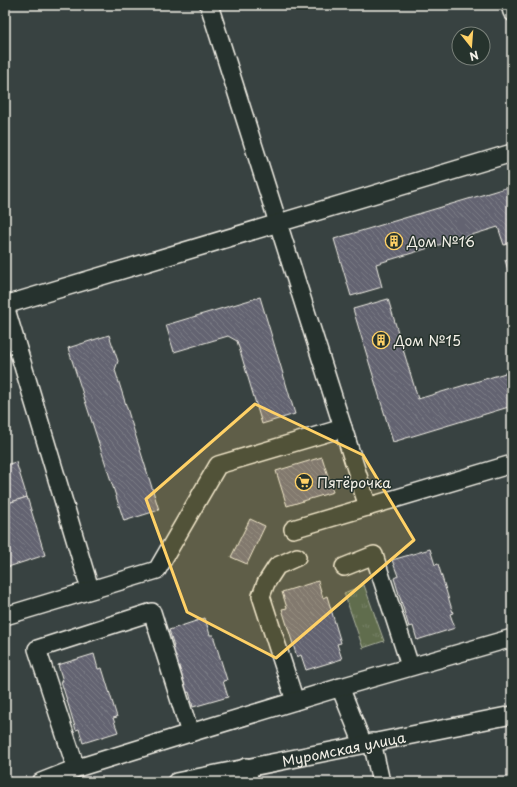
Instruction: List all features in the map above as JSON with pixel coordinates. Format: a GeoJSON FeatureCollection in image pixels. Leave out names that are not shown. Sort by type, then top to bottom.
{"type":"FeatureCollection","features":[{"type":"Feature","properties":{"kind":"street"},"geometry":{"type":"LineString","coordinates":[[209,5],[368,507]]}},
{"type":"Feature","properties":{"kind":"street"},"geometry":{"type":"LineString","coordinates":[[510,5],[512,12]]}},
{"type":"Feature","properties":{"kind":"street"},"geometry":{"type":"LineString","coordinates":[[90,589],[5,306],[512,153]]}},
{"type":"Feature","properties":{"kind":"street"},"geometry":{"type":"LineString","coordinates":[[5,616],[90,589],[157,570],[218,465],[343,428]]}},
{"type":"Feature","properties":{"kind":"street"},"geometry":{"type":"LineString","coordinates":[[293,529],[368,507],[511,470]]}},
{"type":"Feature","properties":{"kind":"street"},"geometry":{"type":"LineString","coordinates":[[344,567],[374,555],[410,666]]}},
{"type":"Feature","properties":{"kind":"street"},"geometry":{"type":"LineString","coordinates":[[295,701],[261,596],[266,583],[277,566],[297,557]]}},
{"type":"Feature","properties":{"kind":"street"},"geometry":{"type":"LineString","coordinates":[[74,769],[73,759],[37,649],[152,612],[190,733]]}},
{"type":"Feature","properties":{"kind":"street"},"geometry":{"type":"LineString","coordinates":[[41,782],[74,769],[340,687],[512,638]]}},
{"type":"Feature","properties":{"kind":"street"},"geometry":{"type":"LineString","coordinates":[[340,687],[368,743],[381,782]]}},
{"type":"Feature","properties":{"kind":"street","name":"Муромская улица"},"geometry":{"type":"LineString","coordinates":[[176,782],[248,775],[368,743],[512,715]]}},
{"type":"Feature","properties":{"kind":"highlighted area"},"geometry":{"type":"Polygon","coordinates":[[[255,404],[363,455],[414,540],[276,658],[187,612],[146,499],[255,404]]]}},
{"type":"Feature","properties":{"kind":"green space"},"geometry":{"type":"Polygon","coordinates":[[[364,585],[384,641],[363,648],[344,593],[364,585]]]}},
{"type":"Feature","properties":{"kind":"building","name":"Дом №16"},"geometry":{"type":"Polygon","coordinates":[[[512,186],[512,242],[504,245],[498,227],[376,264],[382,287],[351,296],[334,239],[512,186]]]}},
{"type":"Feature","properties":{"kind":"building"},"geometry":{"type":"Polygon","coordinates":[[[512,258],[512,284],[505,260],[512,258]]]}},
{"type":"Feature","properties":{"kind":"building"},"geometry":{"type":"Polygon","coordinates":[[[260,297],[295,414],[262,424],[237,341],[228,336],[174,352],[166,325],[260,297]]]}},
{"type":"Feature","properties":{"kind":"building","name":"Дом №15"},"geometry":{"type":"Polygon","coordinates":[[[388,299],[418,399],[512,371],[512,406],[393,442],[353,309],[388,299]]]}},
{"type":"Feature","properties":{"kind":"building"},"geometry":{"type":"Polygon","coordinates":[[[109,335],[118,361],[115,370],[159,510],[124,521],[68,348],[109,335]]]}},
{"type":"Feature","properties":{"kind":"building","name":"Пятёрочка"},"geometry":{"type":"Polygon","coordinates":[[[322,457],[333,492],[287,506],[276,471],[322,457]]]}},
{"type":"Feature","properties":{"kind":"building"},"geometry":{"type":"Polygon","coordinates":[[[16,462],[27,497],[5,504],[5,465],[16,462]]]}},
{"type":"Feature","properties":{"kind":"building"},"geometry":{"type":"Polygon","coordinates":[[[27,497],[45,555],[5,568],[5,504],[27,497]]]}},
{"type":"Feature","properties":{"kind":"building"},"geometry":{"type":"Polygon","coordinates":[[[250,519],[265,526],[247,564],[231,557],[250,519]]]}},
{"type":"Feature","properties":{"kind":"building"},"geometry":{"type":"Polygon","coordinates":[[[430,549],[435,565],[438,564],[453,613],[450,614],[455,628],[417,640],[413,626],[409,627],[394,578],[398,576],[392,560],[430,549]]]}},
{"type":"Feature","properties":{"kind":"building"},"geometry":{"type":"Polygon","coordinates":[[[318,581],[323,598],[327,596],[341,643],[337,644],[342,659],[306,670],[301,655],[297,657],[282,609],[287,608],[282,592],[318,581]]]}},
{"type":"Feature","properties":{"kind":"building"},"geometry":{"type":"Polygon","coordinates":[[[205,618],[210,635],[213,635],[227,680],[223,681],[228,697],[193,707],[189,692],[186,693],[172,647],[174,646],[169,630],[205,618]]]}},
{"type":"Feature","properties":{"kind":"building"},"geometry":{"type":"Polygon","coordinates":[[[94,654],[98,669],[102,668],[117,717],[113,718],[118,732],[83,743],[79,729],[76,730],[61,681],[63,681],[58,665],[94,654]]]}},
{"type":"Feature","properties":{"kind":"place","name":"Дом №16"},"geometry":{"type":"Point","coordinates":[394,241]}},
{"type":"Feature","properties":{"kind":"place","name":"Дом №15"},"geometry":{"type":"Point","coordinates":[381,340]}},
{"type":"Feature","properties":{"kind":"place","name":"Пятёрочка"},"geometry":{"type":"Point","coordinates":[304,482]}}]}
